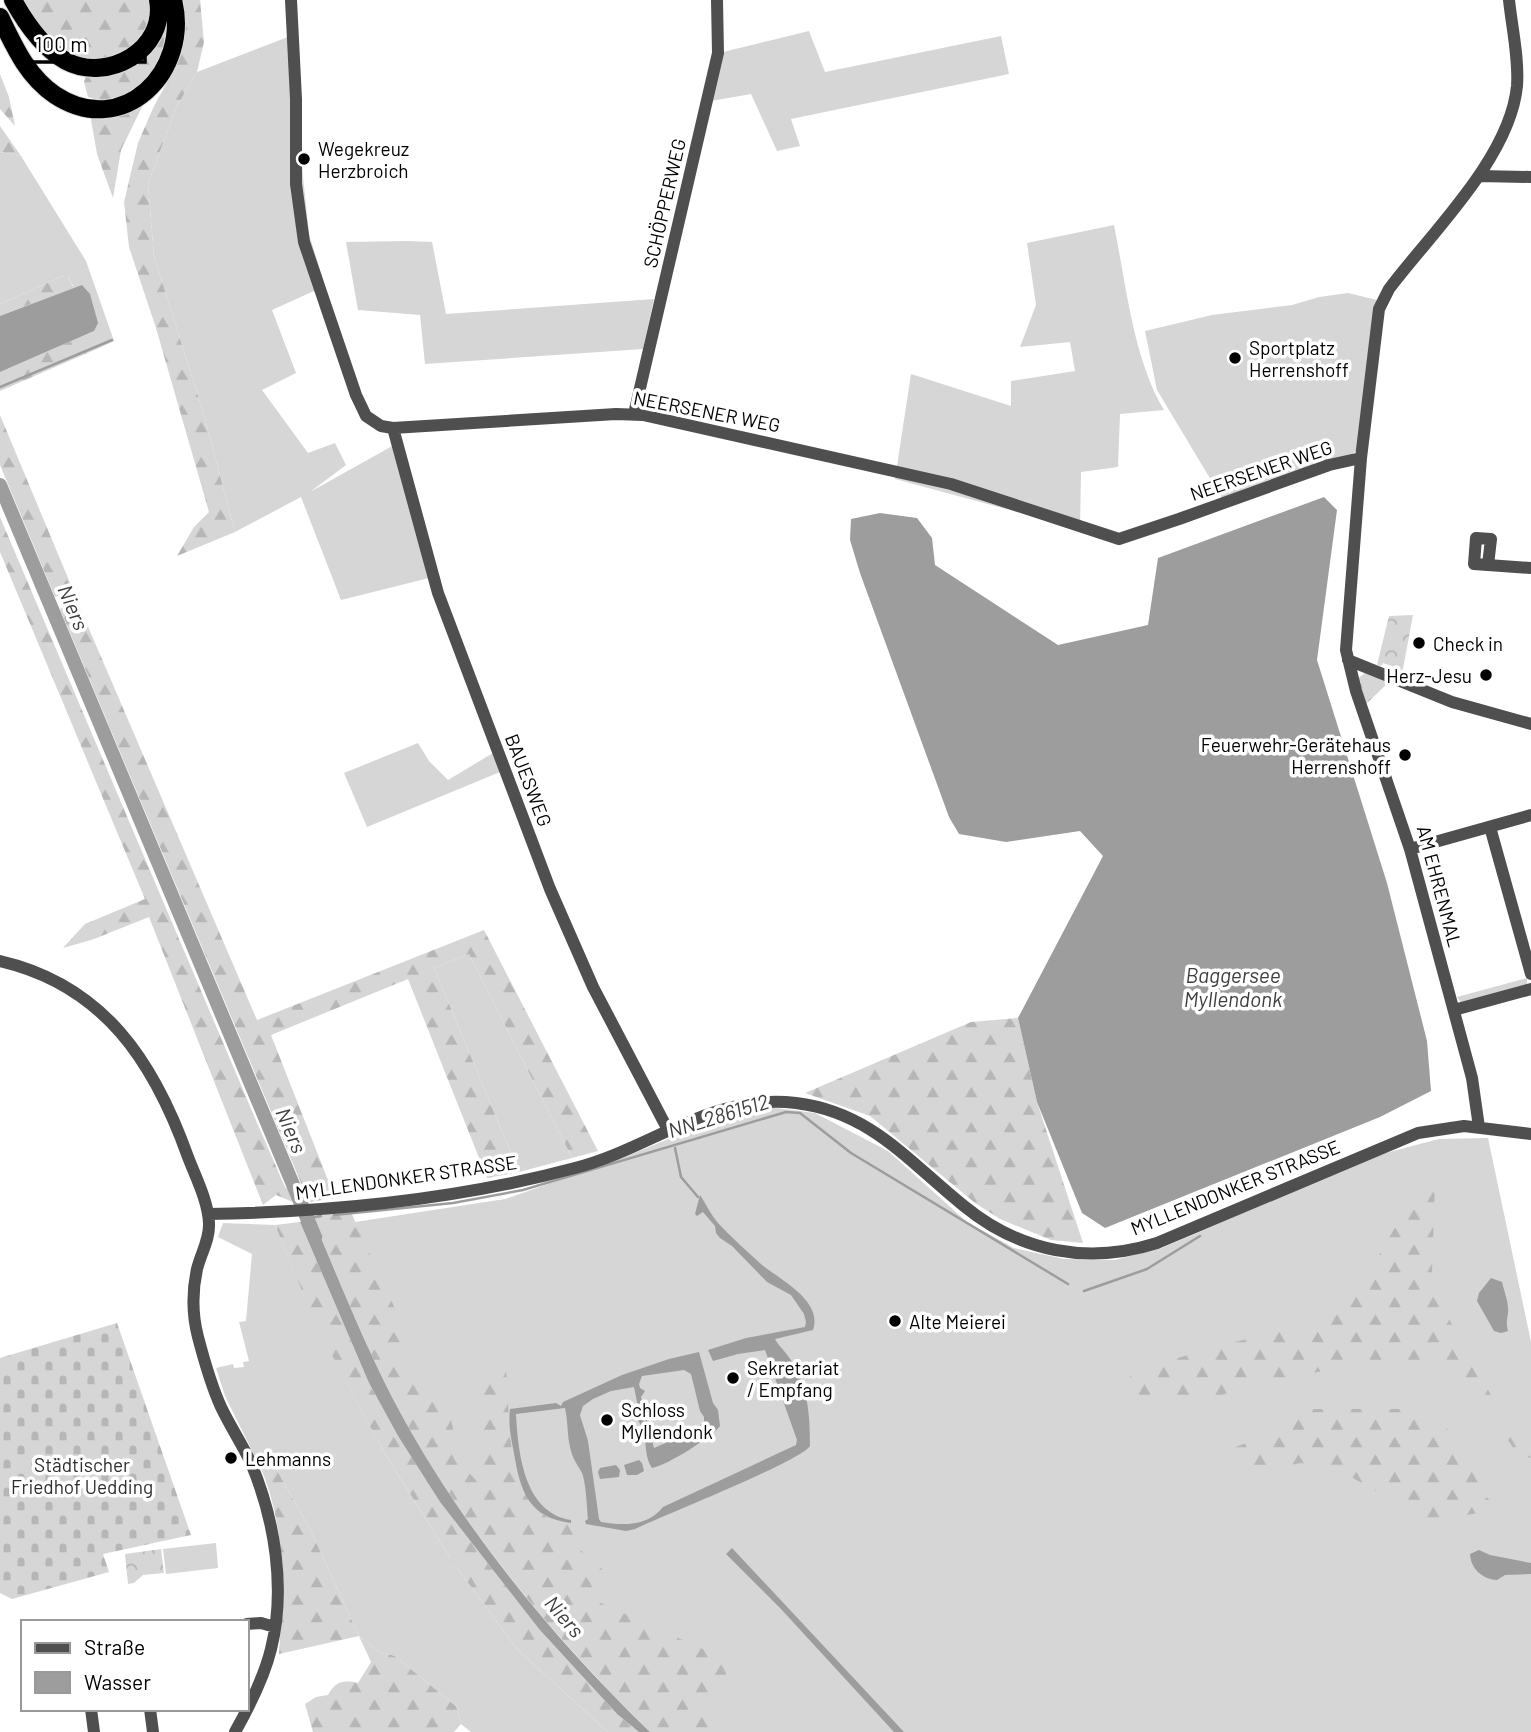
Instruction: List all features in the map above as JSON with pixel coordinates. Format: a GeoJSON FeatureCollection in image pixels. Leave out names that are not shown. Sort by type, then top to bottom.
{"type":"FeatureCollection","features":[{"type":"Feature","properties":{"kind":"highway"},"geometry":{"type":"LineString","coordinates":[[17,7],[46,45],[67,61],[90,68],[108,67],[134,56],[148,42],[156,24],[158,0]]}},
{"type":"Feature","properties":{"kind":"highway"},"geometry":{"type":"LineString","coordinates":[[0,17],[19,54],[35,77],[49,90],[66,101],[85,107],[109,107],[130,102],[149,90],[163,73],[171,56],[176,26],[173,0]]}},
{"type":"Feature","properties":{"kind":"street"},"geometry":{"type":"LineString","coordinates":[[291,0],[296,99],[296,184],[304,242],[356,395],[366,416],[380,426],[393,428]]}},
{"type":"Feature","properties":{"kind":"street","name":"SCHÖPPERWEG"},"geometry":{"type":"LineString","coordinates":[[634,414],[718,52],[717,0]]}},
{"type":"Feature","properties":{"kind":"street","name":"AM EHRENMAL"},"geometry":{"type":"LineString","coordinates":[[1479,1127],[1476,1094],[1454,1010],[1410,849],[1348,660],[1346,637],[1361,458],[1377,327],[1383,299],[1479,176],[1499,141],[1516,93],[1517,76],[1508,0]]}},
{"type":"Feature","properties":{"kind":"street"},"geometry":{"type":"LineString","coordinates":[[1479,176],[1531,177]]}},
{"type":"Feature","properties":{"kind":"street","name":"NEERSENER WEG"},"geometry":{"type":"LineString","coordinates":[[393,428],[634,414],[951,484],[1119,538],[1329,464],[1361,458]]}},
{"type":"Feature","properties":{"kind":"street","name":"BAUESWEG"},"geometry":{"type":"LineString","coordinates":[[393,428],[438,593],[550,889],[593,987],[668,1130]]}},
{"type":"Feature","properties":{"kind":"street"},"geometry":{"type":"LineString","coordinates":[[1488,565],[1531,568]]}},
{"type":"Feature","properties":{"kind":"street"},"geometry":{"type":"LineString","coordinates":[[1348,660],[1452,702],[1531,724]]}},
{"type":"Feature","properties":{"kind":"street"},"geometry":{"type":"LineString","coordinates":[[1410,849],[1531,816]]}},
{"type":"Feature","properties":{"kind":"street"},"geometry":{"type":"LineString","coordinates":[[1490,827],[1531,974]]}},
{"type":"Feature","properties":{"kind":"street"},"geometry":{"type":"LineString","coordinates":[[0,961],[47,976],[82,995],[113,1023],[145,1064],[167,1105],[208,1214],[209,1231],[197,1269],[192,1297],[193,1314],[206,1368],[222,1410],[251,1464],[274,1541],[278,1567],[271,1650],[248,1704]]}},
{"type":"Feature","properties":{"kind":"street"},"geometry":{"type":"LineString","coordinates":[[1454,1010],[1531,989]]}},
{"type":"Feature","properties":{"kind":"street","name":"MYLLENDONKER STRASSE"},"geometry":{"type":"LineString","coordinates":[[208,1214],[296,1212],[430,1197],[515,1183],[607,1159],[720,1109],[759,1102],[795,1103],[833,1111],[869,1127],[890,1141],[965,1207],[1002,1232],[1041,1248],[1091,1255],[1130,1251],[1157,1243],[1418,1133],[1447,1127],[1479,1127],[1531,1134]]}},
{"type":"Feature","properties":{"kind":"street"},"geometry":{"type":"LineString","coordinates":[[248,1625],[261,1623],[275,1627]]}},
{"type":"Feature","properties":{"kind":"street"},"geometry":{"type":"LineString","coordinates":[[91,1711],[94,1732]]}},
{"type":"Feature","properties":{"kind":"street"},"geometry":{"type":"LineString","coordinates":[[150,1711],[153,1732]]}},
{"type":"Feature","properties":{"kind":"street"},"geometry":{"type":"LineString","coordinates":[[235,1732],[245,1711]]}},
{"type":"Feature","properties":{"kind":"green space"},"geometry":{"type":"Polygon","coordinates":[[[21,0],[151,0],[152,20],[146,33],[131,50],[110,60],[87,62],[67,56],[51,43],[21,0]]]}},
{"type":"Feature","properties":{"kind":"green space"},"geometry":{"type":"Polygon","coordinates":[[[180,0],[200,0],[204,42],[197,72],[176,108],[148,184],[154,256],[204,415],[235,532],[177,556],[194,527],[209,512],[156,328],[129,247],[124,202],[138,143],[174,70],[182,38],[180,0]]]}},
{"type":"Feature","properties":{"kind":"green space"},"geometry":{"type":"Polygon","coordinates":[[[164,24],[170,24],[168,46],[163,58],[147,79],[126,95],[114,99],[88,97],[84,82],[86,76],[113,70],[164,24]]]}},
{"type":"Feature","properties":{"kind":"green space"},"geometry":{"type":"Polygon","coordinates":[[[809,31],[825,72],[1001,36],[1009,74],[791,119],[800,146],[777,151],[751,94],[711,101],[723,52],[809,31]]]}},
{"type":"Feature","properties":{"kind":"green space"},"geometry":{"type":"Polygon","coordinates":[[[296,34],[299,138],[309,234],[325,286],[272,310],[296,373],[262,390],[308,453],[335,443],[346,465],[310,492],[394,445],[429,578],[341,600],[301,497],[235,532],[204,415],[154,256],[148,184],[176,108],[197,72],[296,34]]]}},
{"type":"Feature","properties":{"kind":"green space"},"geometry":{"type":"Polygon","coordinates":[[[0,74],[9,97],[15,126],[0,109],[0,74]]]}},
{"type":"Feature","properties":{"kind":"green space"},"geometry":{"type":"Polygon","coordinates":[[[143,105],[121,150],[113,198],[97,154],[90,114],[117,114],[143,105]]]}},
{"type":"Feature","properties":{"kind":"green space"},"geometry":{"type":"Polygon","coordinates":[[[0,126],[21,156],[0,152],[0,126]]]}},
{"type":"Feature","properties":{"kind":"green space"},"geometry":{"type":"Polygon","coordinates":[[[0,152],[21,156],[86,261],[114,341],[99,348],[93,331],[0,372],[0,316],[73,286],[67,274],[0,304],[0,152]]]}},
{"type":"Feature","properties":{"kind":"green space"},"geometry":{"type":"Polygon","coordinates":[[[1114,225],[1138,344],[1153,390],[1164,410],[1120,414],[1118,467],[1081,472],[1080,529],[895,479],[911,374],[1011,406],[1011,381],[1075,371],[1070,342],[1020,347],[1036,305],[1027,243],[1114,225]]]}},
{"type":"Feature","properties":{"kind":"green space"},"geometry":{"type":"Polygon","coordinates":[[[346,242],[432,242],[446,314],[654,299],[643,349],[425,364],[420,315],[358,310],[346,242]]]}},
{"type":"Feature","properties":{"kind":"green space"},"geometry":{"type":"Polygon","coordinates":[[[67,274],[73,287],[0,316],[0,304],[67,274]]]}},
{"type":"Feature","properties":{"kind":"green space"},"geometry":{"type":"Polygon","coordinates":[[[1348,293],[1377,300],[1358,449],[1351,455],[1223,500],[1157,390],[1145,331],[1212,315],[1292,305],[1319,297],[1348,293]]]}},
{"type":"Feature","properties":{"kind":"green space"},"geometry":{"type":"Polygon","coordinates":[[[94,331],[99,348],[0,391],[0,372],[94,331]]]}},
{"type":"Feature","properties":{"kind":"green space"},"geometry":{"type":"Polygon","coordinates":[[[0,415],[73,590],[55,597],[0,465],[0,415]]]}},
{"type":"Feature","properties":{"kind":"green space"},"geometry":{"type":"Polygon","coordinates":[[[0,517],[255,1118],[285,1187],[293,1193],[293,1202],[276,1195],[263,1205],[149,917],[63,948],[85,924],[145,899],[0,552],[0,517]]]}},
{"type":"Feature","properties":{"kind":"green space"},"geometry":{"type":"Polygon","coordinates":[[[77,601],[257,1020],[484,930],[598,1151],[572,1158],[469,954],[434,968],[519,1172],[487,1178],[408,979],[271,1035],[335,1198],[309,1202],[60,609],[77,601]]]}},
{"type":"Feature","properties":{"kind":"green space"},"geometry":{"type":"Polygon","coordinates":[[[1413,615],[1402,674],[1392,671],[1393,667],[1383,663],[1381,666],[1377,665],[1389,616],[1413,615]]]}},
{"type":"Feature","properties":{"kind":"green space"},"geometry":{"type":"Polygon","coordinates":[[[1365,673],[1388,683],[1366,704],[1357,679],[1365,673]]]}},
{"type":"Feature","properties":{"kind":"green space"},"geometry":{"type":"Polygon","coordinates":[[[418,743],[429,761],[448,780],[493,753],[500,772],[367,827],[344,773],[418,743]]]}},
{"type":"Feature","properties":{"kind":"green space"},"geometry":{"type":"Polygon","coordinates":[[[469,954],[572,1158],[519,1172],[434,968],[469,954]]]}},
{"type":"Feature","properties":{"kind":"green space"},"geometry":{"type":"Polygon","coordinates":[[[1527,978],[1527,985],[1461,1003],[1457,997],[1527,978]]]}},
{"type":"Feature","properties":{"kind":"green space"},"geometry":{"type":"Polygon","coordinates":[[[1018,1018],[1037,1102],[1083,1243],[1051,1240],[1000,1219],[975,1203],[870,1116],[805,1093],[971,1022],[1018,1018]]]}},
{"type":"Feature","properties":{"kind":"green space"},"geometry":{"type":"Polygon","coordinates":[[[768,1107],[815,1113],[888,1151],[967,1222],[1014,1248],[1064,1259],[1115,1260],[1162,1248],[1378,1155],[1439,1139],[1488,1138],[1531,1342],[1531,1732],[682,1732],[535,1577],[417,1399],[342,1224],[505,1199],[612,1162],[693,1129],[768,1107]]]}},
{"type":"Feature","properties":{"kind":"green space"},"geometry":{"type":"Polygon","coordinates":[[[1435,1184],[1432,1273],[1446,1313],[1476,1371],[1531,1458],[1516,1452],[1460,1369],[1419,1360],[1353,1365],[1253,1385],[1206,1400],[1152,1401],[1122,1390],[1133,1371],[1226,1344],[1320,1322],[1363,1283],[1404,1212],[1435,1184]]]}},
{"type":"Feature","properties":{"kind":"green space"},"geometry":{"type":"Polygon","coordinates":[[[349,1208],[413,1348],[400,1358],[429,1395],[450,1415],[461,1465],[475,1479],[485,1368],[506,1370],[512,1452],[524,1491],[535,1507],[550,1519],[571,1523],[575,1545],[612,1578],[592,1599],[727,1660],[725,1684],[707,1729],[710,1732],[650,1732],[546,1621],[483,1542],[454,1500],[401,1414],[355,1318],[313,1219],[349,1208]]]}},
{"type":"Feature","properties":{"kind":"green space"},"geometry":{"type":"Polygon","coordinates":[[[300,1222],[369,1383],[398,1436],[440,1502],[539,1629],[617,1714],[639,1732],[608,1732],[517,1649],[454,1564],[382,1449],[317,1327],[275,1225],[300,1222]]]}},
{"type":"Feature","properties":{"kind":"green space"},"geometry":{"type":"Polygon","coordinates":[[[223,1223],[275,1225],[318,1328],[382,1449],[454,1564],[517,1649],[608,1732],[471,1732],[461,1724],[457,1707],[395,1656],[378,1651],[359,1636],[310,1529],[274,1465],[262,1471],[225,1396],[216,1368],[233,1364],[234,1368],[244,1367],[243,1362],[249,1361],[239,1322],[246,1321],[252,1254],[218,1237],[223,1223]]]}},
{"type":"Feature","properties":{"kind":"green space","name":"Städtischer Friedhof Uedding"},"geometry":{"type":"Polygon","coordinates":[[[117,1323],[191,1535],[103,1554],[109,1572],[12,1599],[0,1593],[0,1358],[117,1323]]]}},
{"type":"Feature","properties":{"kind":"green space"},"geometry":{"type":"Polygon","coordinates":[[[1305,1409],[1413,1409],[1449,1430],[1473,1455],[1483,1495],[1503,1509],[1430,1521],[1335,1468],[1300,1463],[1249,1475],[1221,1453],[1258,1438],[1305,1409]]]}},
{"type":"Feature","properties":{"kind":"green space"},"geometry":{"type":"Polygon","coordinates":[[[274,1465],[310,1529],[359,1636],[279,1654],[282,1584],[279,1539],[276,1517],[262,1471],[274,1465]]]}},
{"type":"Feature","properties":{"kind":"green space"},"geometry":{"type":"Polygon","coordinates":[[[216,1543],[218,1568],[166,1574],[163,1549],[216,1543]]]}},
{"type":"Feature","properties":{"kind":"green space"},"geometry":{"type":"Polygon","coordinates":[[[161,1549],[164,1573],[143,1575],[134,1583],[128,1584],[125,1554],[161,1549]]]}},
{"type":"Feature","properties":{"kind":"green space"},"geometry":{"type":"Polygon","coordinates":[[[359,1636],[378,1651],[395,1656],[457,1707],[461,1724],[454,1732],[313,1732],[305,1704],[316,1697],[328,1695],[340,1683],[358,1683],[371,1662],[359,1636]]]}},
{"type":"Feature","properties":{"kind":"water"},"geometry":{"type":"Polygon","coordinates":[[[82,285],[90,294],[98,323],[94,331],[0,372],[0,316],[82,285]]]}},
{"type":"Feature","properties":{"kind":"water","name":"Baggersee Myllendonk"},"geometry":{"type":"Polygon","coordinates":[[[1324,497],[1337,510],[1317,660],[1387,883],[1427,1041],[1431,1091],[1380,1117],[1105,1228],[1082,1213],[1037,1102],[1018,1018],[1103,856],[1080,831],[1006,842],[959,834],[949,817],[860,573],[850,540],[851,519],[880,513],[917,518],[932,538],[935,565],[1058,645],[1148,625],[1158,558],[1324,497]]]}},
{"type":"Feature","properties":{"kind":"water"},"geometry":{"type":"Polygon","coordinates":[[[700,1195],[723,1228],[762,1265],[798,1292],[812,1310],[813,1330],[775,1339],[795,1366],[804,1387],[810,1446],[758,1475],[626,1531],[586,1524],[588,1519],[584,1480],[571,1451],[565,1408],[516,1414],[522,1462],[533,1493],[543,1506],[555,1515],[571,1520],[571,1523],[545,1515],[529,1500],[516,1467],[510,1431],[510,1409],[556,1403],[561,1406],[563,1402],[622,1375],[669,1359],[699,1352],[713,1403],[718,1410],[720,1426],[688,1450],[652,1468],[643,1429],[634,1408],[638,1407],[634,1387],[611,1391],[583,1406],[580,1415],[588,1441],[601,1522],[627,1524],[643,1521],[663,1507],[796,1445],[797,1440],[765,1350],[713,1361],[708,1350],[746,1338],[805,1327],[804,1314],[791,1295],[767,1282],[732,1246],[720,1238],[715,1226],[703,1212],[697,1216],[695,1214],[700,1195]],[[684,1370],[642,1376],[639,1384],[645,1391],[641,1397],[654,1448],[693,1431],[704,1422],[691,1374],[684,1370]]]}},
{"type":"Feature","properties":{"kind":"water"},"geometry":{"type":"Polygon","coordinates":[[[313,1219],[389,1390],[426,1458],[483,1542],[514,1582],[579,1659],[650,1732],[639,1732],[617,1714],[539,1629],[440,1502],[398,1436],[369,1383],[300,1222],[313,1219]]]}},
{"type":"Feature","properties":{"kind":"water"},"geometry":{"type":"Polygon","coordinates":[[[1491,1278],[1502,1282],[1507,1301],[1508,1331],[1501,1333],[1494,1331],[1477,1301],[1479,1293],[1491,1278]]]}},
{"type":"Feature","properties":{"kind":"water"},"geometry":{"type":"Polygon","coordinates":[[[639,1460],[644,1471],[637,1475],[627,1475],[624,1465],[639,1460]]]}},
{"type":"Feature","properties":{"kind":"water"},"geometry":{"type":"Polygon","coordinates":[[[616,1465],[620,1470],[619,1477],[600,1479],[600,1468],[616,1465]]]}},
{"type":"Feature","properties":{"kind":"water"},"geometry":{"type":"Polygon","coordinates":[[[732,1548],[904,1732],[894,1732],[781,1609],[726,1554],[732,1548]]]}},
{"type":"Feature","properties":{"kind":"water"},"geometry":{"type":"Polygon","coordinates":[[[1479,1550],[1490,1555],[1531,1563],[1531,1574],[1505,1575],[1497,1580],[1487,1578],[1475,1569],[1471,1559],[1470,1554],[1479,1550]]]}},
{"type":"Feature","properties":{"kind":"waterway"},"geometry":{"type":"LineString","coordinates":[[0,387],[112,340]]}},
{"type":"Feature","properties":{"kind":"waterway","name":"Niers"},"geometry":{"type":"LineString","coordinates":[[0,485],[315,1237]]}},
{"type":"Feature","properties":{"kind":"waterway","name":"NN_2861512"},"geometry":{"type":"LineString","coordinates":[[334,1215],[453,1203],[523,1190],[786,1112],[800,1113],[851,1153],[1068,1284]]}},
{"type":"Feature","properties":{"kind":"waterway"},"geometry":{"type":"LineString","coordinates":[[675,1148],[681,1177],[698,1197]]}},
{"type":"Feature","properties":{"kind":"waterway","name":"NN_2861512"},"geometry":{"type":"LineString","coordinates":[[306,1219],[321,1216]]}},
{"type":"Feature","properties":{"kind":"waterway","name":"NN_2861512"},"geometry":{"type":"LineString","coordinates":[[1084,1291],[1147,1269],[1200,1236]]}},
{"type":"Feature","properties":{"kind":"place","name":"Wegekreuz Herzbroich"},"geometry":{"type":"Point","coordinates":[304,159]}},
{"type":"Feature","properties":{"kind":"place","name":"Sportplatz Herrenshoff"},"geometry":{"type":"Point","coordinates":[1235,358]}},
{"type":"Feature","properties":{"kind":"place","name":"Check in"},"geometry":{"type":"Point","coordinates":[1419,643]}},
{"type":"Feature","properties":{"kind":"place","name":"Herz-Jesu"},"geometry":{"type":"Point","coordinates":[1486,675]}},
{"type":"Feature","properties":{"kind":"place","name":"Feuerwehr-Gerätehaus Herrenshoff"},"geometry":{"type":"Point","coordinates":[1405,755]}},
{"type":"Feature","properties":{"kind":"place","name":"Alte Meierei"},"geometry":{"type":"Point","coordinates":[895,1321]}},
{"type":"Feature","properties":{"kind":"place","name":"Sekretariat / Empfang"},"geometry":{"type":"Point","coordinates":[733,1378]}},
{"type":"Feature","properties":{"kind":"place","name":"Schloss Myllendonk"},"geometry":{"type":"Point","coordinates":[607,1420]}},
{"type":"Feature","properties":{"kind":"place","name":"Lehmanns"},"geometry":{"type":"Point","coordinates":[231,1458]}}]}
